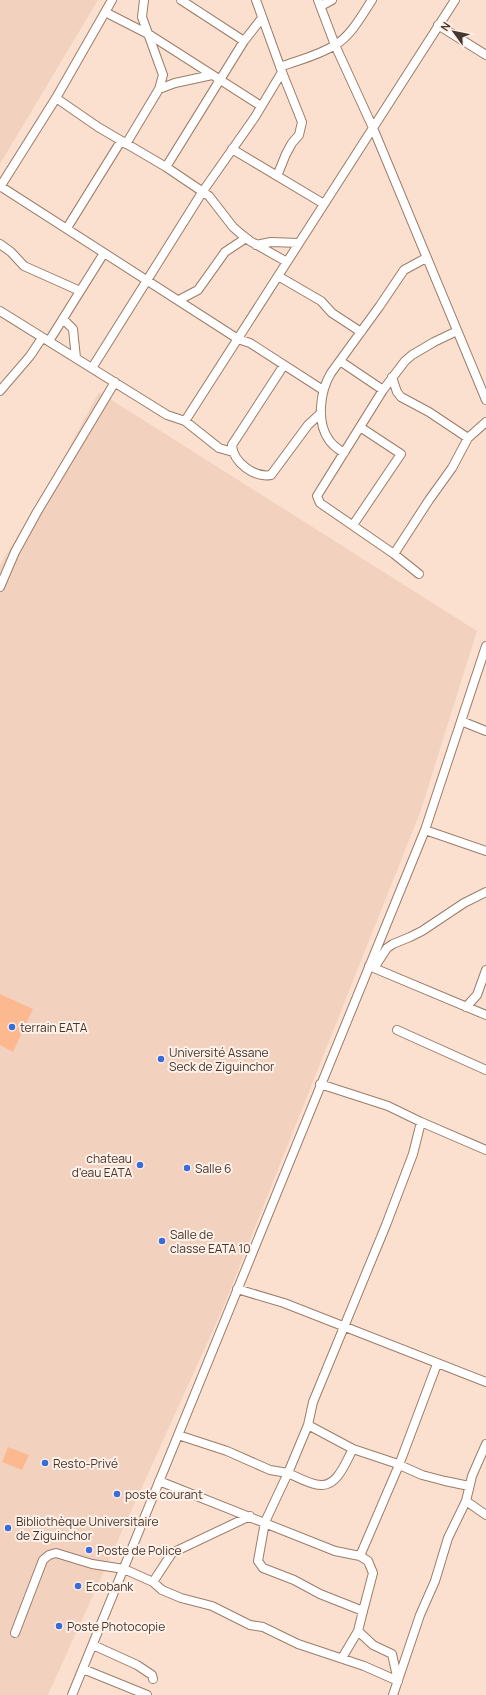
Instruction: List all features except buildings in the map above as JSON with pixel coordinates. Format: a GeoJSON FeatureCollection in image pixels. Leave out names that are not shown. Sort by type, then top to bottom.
{"type":"FeatureCollection","features":[{"type":"Feature","properties":{"kind":"street"},"geometry":{"type":"LineString","coordinates":[[112,0],[56,98],[0,186],[238,338],[250,343],[323,390]]}},
{"type":"Feature","properties":{"kind":"street"},"geometry":{"type":"LineString","coordinates":[[66,228],[159,89],[163,75],[142,16],[144,0]]}},
{"type":"Feature","properties":{"kind":"street"},"geometry":{"type":"LineString","coordinates":[[181,0],[244,41]]}},
{"type":"Feature","properties":{"kind":"street"},"geometry":{"type":"LineString","coordinates":[[256,0],[281,70],[300,115],[302,128],[286,154],[277,176]]}},
{"type":"Feature","properties":{"kind":"street"},"geometry":{"type":"LineString","coordinates":[[332,0],[319,3],[335,45],[373,128],[486,400]]}},
{"type":"Feature","properties":{"kind":"street"},"geometry":{"type":"LineString","coordinates":[[92,368],[202,191],[256,118],[281,70],[335,45],[355,25],[372,0]]}},
{"type":"Feature","properties":{"kind":"street"},"geometry":{"type":"LineString","coordinates":[[185,421],[454,0]]}},
{"type":"Feature","properties":{"kind":"street"},"geometry":{"type":"LineString","coordinates":[[105,12],[150,35],[261,106]]}},
{"type":"Feature","properties":{"kind":"street"},"geometry":{"type":"LineString","coordinates":[[166,167],[216,78],[262,18]]}},
{"type":"Feature","properties":{"kind":"street"},"geometry":{"type":"LineString","coordinates":[[438,25],[484,51]]}},
{"type":"Feature","properties":{"kind":"street"},"geometry":{"type":"LineString","coordinates":[[190,62],[198,78]]}},
{"type":"Feature","properties":{"kind":"street"},"geometry":{"type":"LineString","coordinates":[[163,75],[175,83]]}},
{"type":"Feature","properties":{"kind":"street"},"geometry":{"type":"LineString","coordinates":[[159,89],[175,83],[198,78],[216,78]]}},
{"type":"Feature","properties":{"kind":"street"},"geometry":{"type":"LineString","coordinates":[[56,98],[202,191],[214,201],[233,227],[246,238],[287,262]]}},
{"type":"Feature","properties":{"kind":"street"},"geometry":{"type":"LineString","coordinates":[[232,149],[324,204]]}},
{"type":"Feature","properties":{"kind":"street"},"geometry":{"type":"LineString","coordinates":[[179,300],[198,290],[225,252],[246,238]]}},
{"type":"Feature","properties":{"kind":"street"},"geometry":{"type":"LineString","coordinates":[[256,245],[271,242],[299,244]]}},
{"type":"Feature","properties":{"kind":"street"},"geometry":{"type":"LineString","coordinates":[[0,244],[11,252],[24,266],[80,290]]}},
{"type":"Feature","properties":{"kind":"street"},"geometry":{"type":"LineString","coordinates":[[0,391],[63,319],[104,253]]}},
{"type":"Feature","properties":{"kind":"street"},"geometry":{"type":"LineString","coordinates":[[344,453],[328,440],[323,426],[321,413],[323,390],[331,374],[404,270],[426,258]]}},
{"type":"Feature","properties":{"kind":"street"},"geometry":{"type":"LineString","coordinates":[[278,276],[321,301],[332,313],[361,332]]}},
{"type":"Feature","properties":{"kind":"street"},"geometry":{"type":"LineString","coordinates":[[0,311],[167,415],[185,421],[219,448],[233,452]]}},
{"type":"Feature","properties":{"kind":"street"},"geometry":{"type":"LineString","coordinates":[[63,319],[73,329],[76,358]]}},
{"type":"Feature","properties":{"kind":"street"},"geometry":{"type":"LineString","coordinates":[[419,574],[353,524],[320,503],[317,496],[392,378],[412,355],[457,332]]}},
{"type":"Feature","properties":{"kind":"street"},"geometry":{"type":"LineString","coordinates":[[340,361],[383,390]]}},
{"type":"Feature","properties":{"kind":"street"},"geometry":{"type":"LineString","coordinates":[[284,365],[232,445],[233,452],[240,463],[258,475],[271,475],[308,425],[321,413]]}},
{"type":"Feature","properties":{"kind":"street"},"geometry":{"type":"LineString","coordinates":[[392,378],[396,392],[401,397],[429,412],[468,438]]}},
{"type":"Feature","properties":{"kind":"street"},"geometry":{"type":"LineString","coordinates":[[0,587],[15,552],[30,525],[115,382]]}},
{"type":"Feature","properties":{"kind":"street"},"geometry":{"type":"LineString","coordinates":[[394,554],[452,468],[468,438],[486,422]]}},
{"type":"Feature","properties":{"kind":"street"},"geometry":{"type":"LineString","coordinates":[[353,524],[401,454],[360,428]]}},
{"type":"Feature","properties":{"kind":"street"},"geometry":{"type":"LineString","coordinates":[[72,1695],[320,1084],[371,967],[425,830],[486,646]]}},
{"type":"Feature","properties":{"kind":"street"},"geometry":{"type":"LineString","coordinates":[[461,721],[486,731]]}},
{"type":"Feature","properties":{"kind":"street"},"geometry":{"type":"LineString","coordinates":[[425,830],[486,851]]}},
{"type":"Feature","properties":{"kind":"street"},"geometry":{"type":"LineString","coordinates":[[371,967],[387,948],[393,944],[410,938],[464,903],[486,892]]}},
{"type":"Feature","properties":{"kind":"street"},"geometry":{"type":"LineString","coordinates":[[371,967],[486,1016]]}},
{"type":"Feature","properties":{"kind":"street"},"geometry":{"type":"LineString","coordinates":[[466,1007],[477,995],[486,970]]}},
{"type":"Feature","properties":{"kind":"street"},"geometry":{"type":"LineString","coordinates":[[397,1030],[486,1070]]}},
{"type":"Feature","properties":{"kind":"street"},"geometry":{"type":"LineString","coordinates":[[320,1084],[388,1106],[486,1150]]}},
{"type":"Feature","properties":{"kind":"street"},"geometry":{"type":"LineString","coordinates":[[363,1611],[320,1594],[294,1580],[261,1566],[258,1561],[265,1522],[308,1425],[314,1402],[386,1225],[413,1154],[421,1122]]}},
{"type":"Feature","properties":{"kind":"street"},"geometry":{"type":"LineString","coordinates":[[237,1289],[284,1303],[486,1382]]}},
{"type":"Feature","properties":{"kind":"street"},"geometry":{"type":"LineString","coordinates":[[360,1556],[399,1465],[437,1364]]}},
{"type":"Feature","properties":{"kind":"street"},"geometry":{"type":"LineString","coordinates":[[308,1425],[353,1449],[399,1465],[422,1475],[470,1486]]}},
{"type":"Feature","properties":{"kind":"street"},"geometry":{"type":"LineString","coordinates":[[178,1435],[227,1451],[270,1470],[288,1473],[320,1485],[326,1484],[336,1478],[353,1449]]}},
{"type":"Feature","properties":{"kind":"street"},"geometry":{"type":"LineString","coordinates":[[393,1695],[420,1615],[437,1574],[448,1538],[466,1501],[472,1476],[486,1444]]}},
{"type":"Feature","properties":{"kind":"street"},"geometry":{"type":"LineString","coordinates":[[159,1480],[335,1551],[360,1556],[368,1561],[373,1573],[358,1631],[342,1658]]}},
{"type":"Feature","properties":{"kind":"street"},"geometry":{"type":"LineString","coordinates":[[466,1501],[486,1515]]}},
{"type":"Feature","properties":{"kind":"street"},"geometry":{"type":"LineString","coordinates":[[153,1582],[172,1553],[250,1516]]}},
{"type":"Feature","properties":{"kind":"street"},"geometry":{"type":"LineString","coordinates":[[15,1633],[43,1560],[49,1555],[56,1553],[92,1564],[124,1569],[153,1582],[162,1590],[181,1598],[212,1606],[250,1625],[263,1627],[298,1644],[342,1658],[398,1681]]}},
{"type":"Feature","properties":{"kind":"street"},"geometry":{"type":"LineString","coordinates":[[358,1631],[373,1645],[392,1654],[398,1681]]}},
{"type":"Feature","properties":{"kind":"street"},"geometry":{"type":"LineString","coordinates":[[93,1645],[137,1665],[152,1675],[153,1679]]}},
{"type":"Feature","properties":{"kind":"street"},"geometry":{"type":"LineString","coordinates":[[83,1669],[147,1695]]}},
{"type":"Feature","properties":{"kind":"shaded area"},"geometry":{"type":"Polygon","coordinates":[[[0,0],[98,0],[0,164],[0,0]]]}},
{"type":"Feature","properties":{"kind":"shaded area","name":"Université Assane Seck de Ziguinchor"},"geometry":{"type":"Polygon","coordinates":[[[99,392],[477,631],[421,810],[223,1308],[48,1695],[0,1695],[0,565],[52,479],[99,392]]]}},
{"type":"Feature","properties":{"kind":"shaded area","name":"terrain EATA"},"geometry":{"type":"Polygon","coordinates":[[[0,994],[33,1009],[13,1052],[0,1045],[0,994]]]}},
{"type":"Feature","properties":{"kind":"shaded area"},"geometry":{"type":"Polygon","coordinates":[[[8,1447],[29,1455],[22,1470],[2,1462],[8,1447]]]}},
{"type":"Feature","properties":{"kind":"place","name":"terrain EATA"},"geometry":{"type":"Point","coordinates":[12,1027]}},
{"type":"Feature","properties":{"kind":"place","name":"Université Assane Seck de Ziguinchor"},"geometry":{"type":"Point","coordinates":[161,1059]}},
{"type":"Feature","properties":{"kind":"place","name":"chateau d'eau EATA"},"geometry":{"type":"Point","coordinates":[140,1165]}},
{"type":"Feature","properties":{"kind":"place","name":"Salle 6"},"geometry":{"type":"Point","coordinates":[187,1168]}},
{"type":"Feature","properties":{"kind":"place","name":"Salle de classe EATA 10"},"geometry":{"type":"Point","coordinates":[162,1241]}},
{"type":"Feature","properties":{"kind":"place","name":"Resto-Privé"},"geometry":{"type":"Point","coordinates":[45,1463]}},
{"type":"Feature","properties":{"kind":"place","name":"poste courant"},"geometry":{"type":"Point","coordinates":[117,1494]}},
{"type":"Feature","properties":{"kind":"place","name":"Bibliothèque Universitaire de Ziguinchor"},"geometry":{"type":"Point","coordinates":[8,1528]}},
{"type":"Feature","properties":{"kind":"place","name":"Poste de Police"},"geometry":{"type":"Point","coordinates":[89,1550]}},
{"type":"Feature","properties":{"kind":"place","name":"Ecobank"},"geometry":{"type":"Point","coordinates":[78,1586]}},
{"type":"Feature","properties":{"kind":"place","name":"Poste Photocopie"},"geometry":{"type":"Point","coordinates":[59,1626]}}]}
